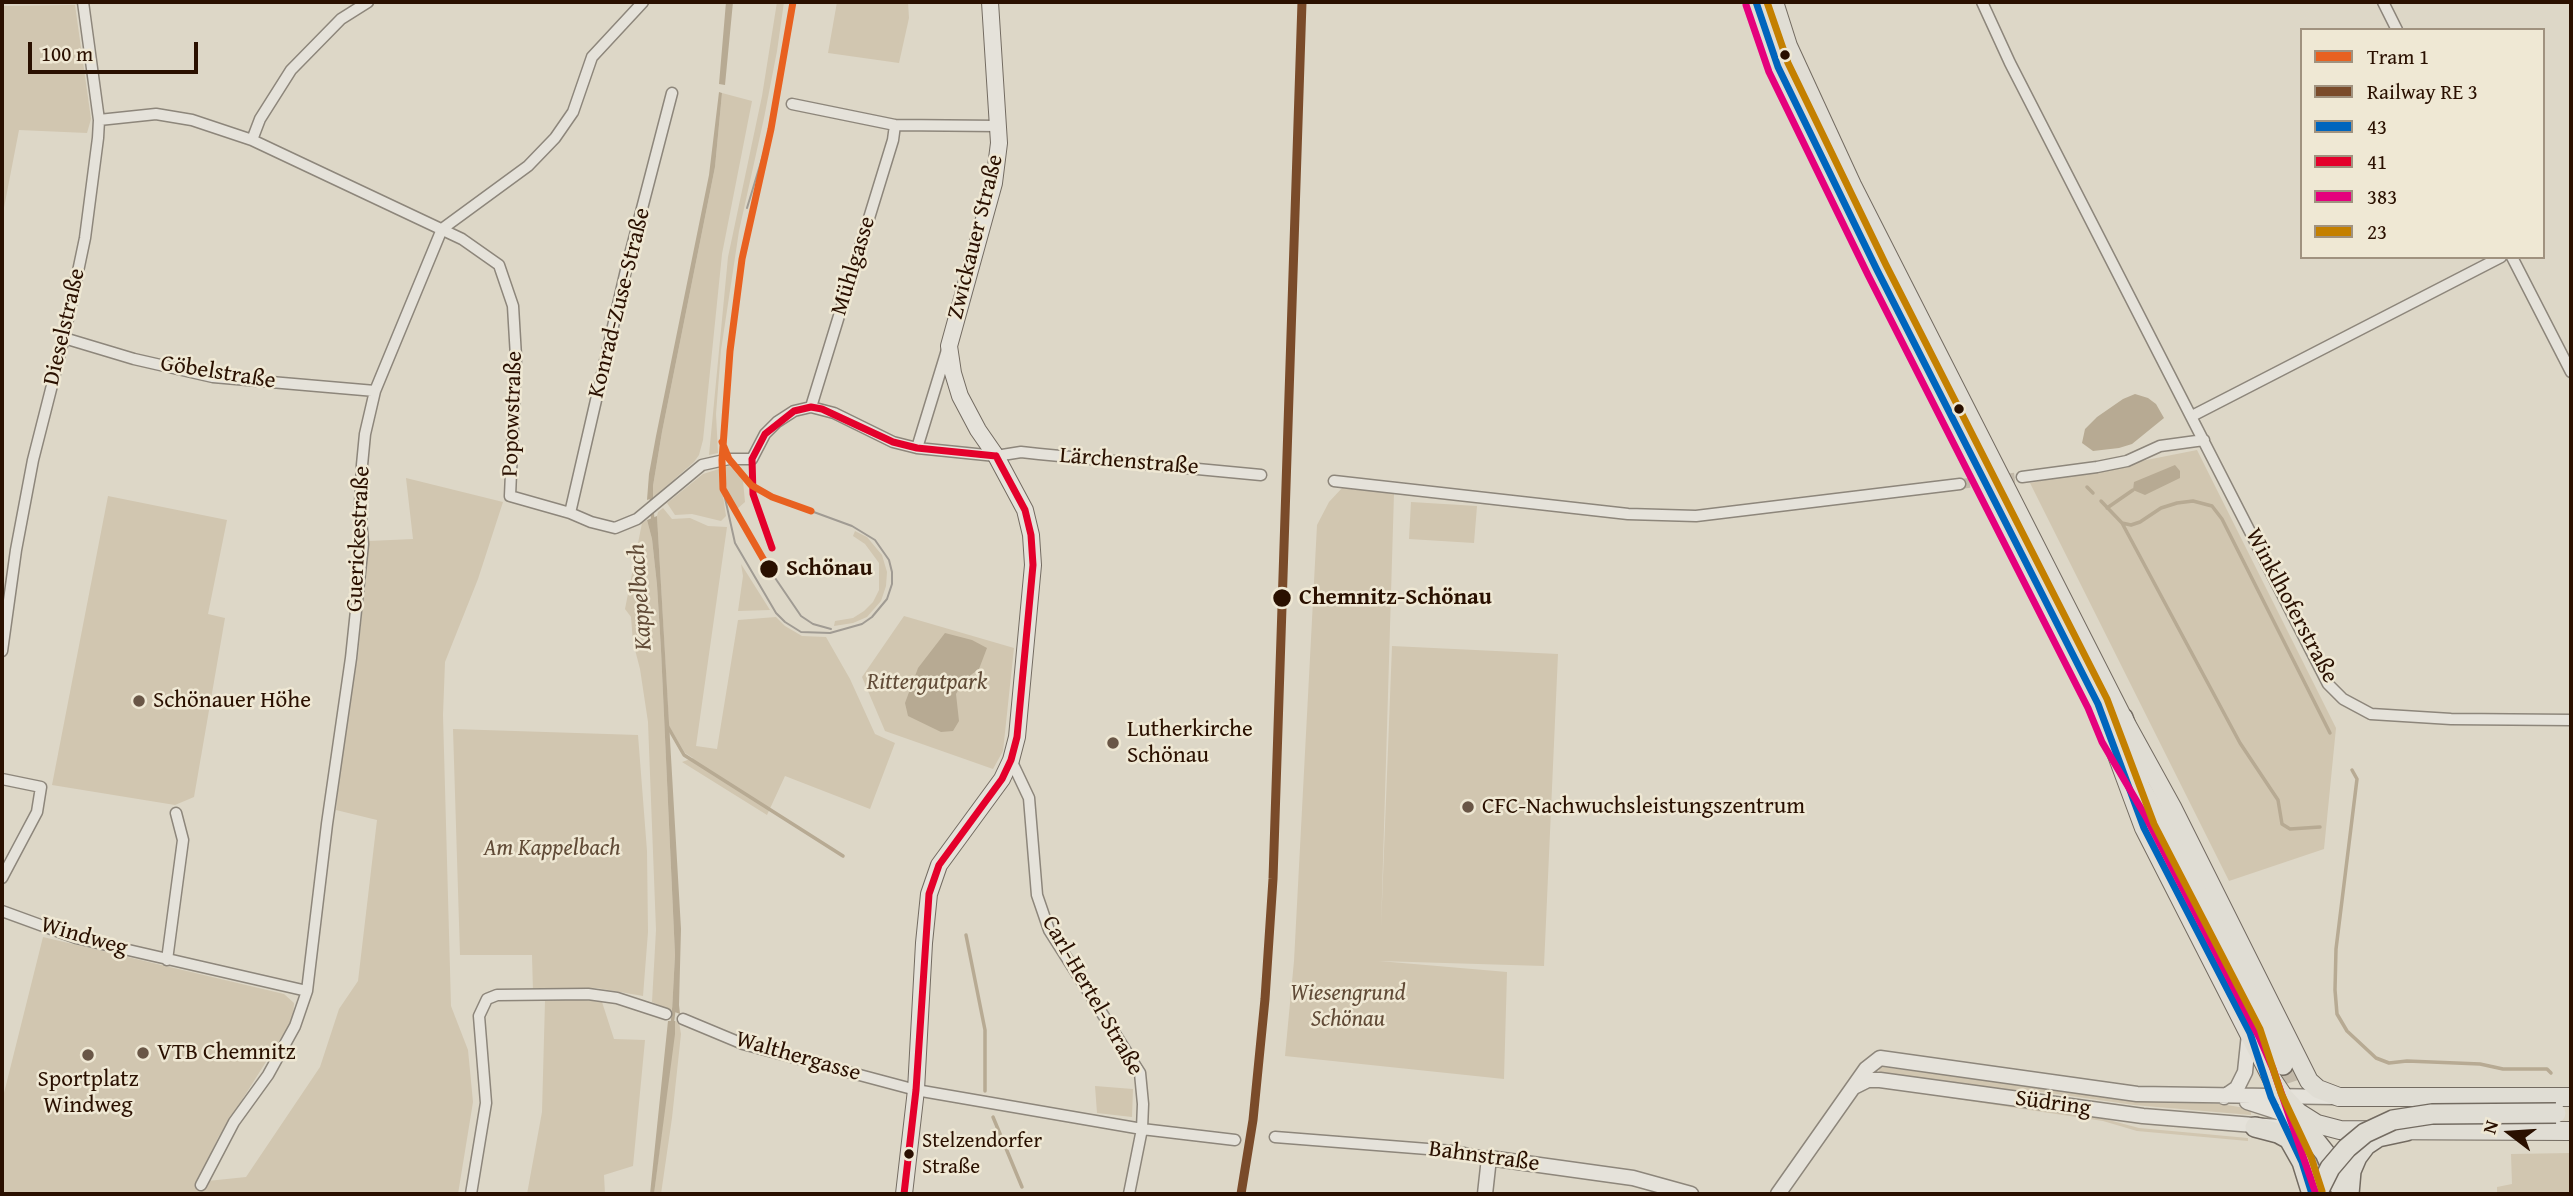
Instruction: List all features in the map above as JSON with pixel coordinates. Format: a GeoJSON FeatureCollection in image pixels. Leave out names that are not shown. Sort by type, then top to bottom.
{"type":"FeatureCollection","features":[{"type":"Feature","properties":{"kind":"highway"},"geometry":{"type":"LineString","coordinates":[[2123,718],[2155,813]]}},
{"type":"Feature","properties":{"kind":"highway"},"geometry":{"type":"LineString","coordinates":[[2111,737],[2292,1066]]}},
{"type":"Feature","properties":{"kind":"highway"},"geometry":{"type":"LineString","coordinates":[[2315,1194],[2330,1168],[2347,1148],[2365,1133],[2393,1120],[2432,1114],[2564,1113]]}},
{"type":"Feature","properties":{"kind":"highway"},"geometry":{"type":"LineString","coordinates":[[2300,1115],[2325,1153],[2343,1194]]}},
{"type":"Feature","properties":{"kind":"highway"},"geometry":{"type":"LineString","coordinates":[[2255,1127],[2289,1139],[2315,1194]]}},
{"type":"Feature","properties":{"kind":"highway"},"geometry":{"type":"LineString","coordinates":[[2349,1194],[2351,1171],[2366,1145],[2378,1137],[2406,1131]]}},
{"type":"Feature","properties":{"kind":"main road","name":"Zwickauer Straße"},"geometry":{"type":"LineString","coordinates":[[904,1194],[916,1090],[929,894],[939,865],[1002,779],[1011,760],[1017,737],[1033,565],[1031,535],[1025,510],[960,396],[949,346],[993,183],[999,127],[990,2]]}},
{"type":"Feature","properties":{"kind":"main road"},"geometry":{"type":"LineString","coordinates":[[1756,2],[1778,67],[1877,270],[2098,704],[2144,828],[2272,1079],[2300,1115]]}},
{"type":"Feature","properties":{"kind":"main road","name":"Südring"},"geometry":{"type":"LineString","coordinates":[[1774,2],[1788,46],[1852,185],[2123,718],[2172,807],[2292,1066],[2318,1089],[2339,1097],[2571,1097]]}},
{"type":"Feature","properties":{"kind":"main road","name":"Südring"},"geometry":{"type":"LineString","coordinates":[[2300,1115],[2317,1124],[2340,1130],[2571,1131]]}},
{"type":"Feature","properties":{"kind":"street","name":"Dieselstraße"},"geometry":{"type":"LineString","coordinates":[[2,651],[16,550],[33,460],[64,338],[85,238],[99,120],[83,2]]}},
{"type":"Feature","properties":{"kind":"street"},"geometry":{"type":"LineString","coordinates":[[252,139],[260,119],[290,70],[341,19],[368,2]]}},
{"type":"Feature","properties":{"kind":"street"},"geometry":{"type":"LineString","coordinates":[[442,229],[528,166],[555,138],[573,112],[592,57],[643,2]]}},
{"type":"Feature","properties":{"kind":"street","name":"Winklhoferstraße"},"geometry":{"type":"LineString","coordinates":[[1982,2],[2010,62],[2328,684],[2343,699],[2371,714],[2451,719],[2571,720]]}},
{"type":"Feature","properties":{"kind":"street"},"geometry":{"type":"LineString","coordinates":[[2383,2],[2396,28]]}},
{"type":"Feature","properties":{"kind":"street","name":"Konrad-Zuse-Straße"},"geometry":{"type":"LineString","coordinates":[[570,513],[626,270],[672,93]]}},
{"type":"Feature","properties":{"kind":"street"},"geometry":{"type":"LineString","coordinates":[[792,104],[895,125],[999,127]]}},
{"type":"Feature","properties":{"kind":"street","name":"Popowstraße"},"geometry":{"type":"LineString","coordinates":[[99,120],[156,114],[192,120],[252,139],[462,239],[499,265],[513,306],[516,358],[510,496],[615,528],[637,519],[702,465],[729,459],[752,459],[765,434],[777,422],[794,411],[811,407]]}},
{"type":"Feature","properties":{"kind":"street","name":"Mühlgasse"},"geometry":{"type":"LineString","coordinates":[[811,407],[895,125]]}},
{"type":"Feature","properties":{"kind":"street","name":"Guerickestraße"},"geometry":{"type":"LineString","coordinates":[[201,1185],[234,1122],[268,1075],[295,1026],[307,991],[351,658],[363,544],[360,505],[365,435],[375,391],[442,229]]}},
{"type":"Feature","properties":{"kind":"street"},"geometry":{"type":"LineString","coordinates":[[2192,416],[2497,259]]}},
{"type":"Feature","properties":{"kind":"street"},"geometry":{"type":"LineString","coordinates":[[2513,259],[2571,372]]}},
{"type":"Feature","properties":{"kind":"street","name":"Göbelstraße"},"geometry":{"type":"LineString","coordinates":[[64,338],[134,359],[213,377],[375,391]]}},
{"type":"Feature","properties":{"kind":"street","name":"Zwickauer Straße"},"geometry":{"type":"LineString","coordinates":[[918,448],[949,346]]}},
{"type":"Feature","properties":{"kind":"street"},"geometry":{"type":"LineString","coordinates":[[811,407],[834,413],[893,442],[918,448],[996,456]]}},
{"type":"Feature","properties":{"kind":"street"},"geometry":{"type":"LineString","coordinates":[[2022,477],[2127,461],[2160,446],[2204,440]]}},
{"type":"Feature","properties":{"kind":"street","name":"Lärchenstraße"},"geometry":{"type":"LineString","coordinates":[[996,456],[1021,452],[1039,453],[1261,475]]}},
{"type":"Feature","properties":{"kind":"street"},"geometry":{"type":"LineString","coordinates":[[1334,481],[1628,514],[1696,516],[1961,484]]}},
{"type":"Feature","properties":{"kind":"street","name":"Carl-Hertel-Straße"},"geometry":{"type":"LineString","coordinates":[[1011,760],[1029,799],[1037,895],[1049,930],[1140,1073],[1142,1129],[1129,1194]]}},
{"type":"Feature","properties":{"kind":"street"},"geometry":{"type":"LineString","coordinates":[[2,779],[41,787],[37,812],[2,878]]}},
{"type":"Feature","properties":{"kind":"street"},"geometry":{"type":"LineString","coordinates":[[167,960],[183,839],[176,813]]}},
{"type":"Feature","properties":{"kind":"street","name":"Windweg"},"geometry":{"type":"LineString","coordinates":[[2,911],[76,938],[307,991]]}},
{"type":"Feature","properties":{"kind":"street"},"geometry":{"type":"LineString","coordinates":[[471,1194],[486,1103],[479,1016],[487,999],[497,995],[588,994],[617,998],[666,1014]]}},
{"type":"Feature","properties":{"kind":"street","name":"Walthergasse"},"geometry":{"type":"LineString","coordinates":[[682,1019],[743,1044],[916,1090]]}},
{"type":"Feature","properties":{"kind":"street"},"geometry":{"type":"LineString","coordinates":[[2224,1097],[2237,1087],[2245,1072],[2250,1033]]}},
{"type":"Feature","properties":{"kind":"street","name":"Südring"},"geometry":{"type":"LineString","coordinates":[[1778,1194],[1853,1088],[1873,1062],[1880,1058],[1888,1057],[2137,1094],[2284,1097]]}},
{"type":"Feature","properties":{"kind":"street"},"geometry":{"type":"LineString","coordinates":[[2292,1066],[2305,1083],[2300,1115]]}},
{"type":"Feature","properties":{"kind":"street","name":"Südring"},"geometry":{"type":"LineString","coordinates":[[1853,1088],[1868,1080],[1880,1080],[2143,1116],[2255,1127],[2300,1115],[2339,1097]]}},
{"type":"Feature","properties":{"kind":"street"},"geometry":{"type":"LineString","coordinates":[[916,1090],[1142,1129],[1235,1140]]}},
{"type":"Feature","properties":{"kind":"street","name":"Südring"},"geometry":{"type":"LineString","coordinates":[[2224,1097],[2278,1112],[2300,1115]]}},
{"type":"Feature","properties":{"kind":"street","name":"Bahnstraße"},"geometry":{"type":"LineString","coordinates":[[1275,1137],[1453,1151],[1633,1178],[1691,1194]]}},
{"type":"Feature","properties":{"kind":"street"},"geometry":{"type":"LineString","coordinates":[[1485,1194],[1489,1158]]}},
{"type":"Feature","properties":{"kind":"green space"},"geometry":{"type":"Polygon","coordinates":[[[777,2],[784,2],[777,51],[739,231],[721,350],[716,414],[718,453],[709,455],[728,257],[762,96],[777,2]]]}},
{"type":"Feature","properties":{"kind":"green space"},"geometry":{"type":"Polygon","coordinates":[[[837,2],[908,2],[909,18],[899,63],[828,53],[837,2]]]}},
{"type":"Feature","properties":{"kind":"green space"},"geometry":{"type":"Polygon","coordinates":[[[75,5],[91,119],[87,133],[19,130],[2,218],[2,6],[75,5]]]}},
{"type":"Feature","properties":{"kind":"green space"},"geometry":{"type":"Polygon","coordinates":[[[722,93],[752,101],[722,254],[703,440],[694,462],[653,498],[662,432],[715,167],[722,93]]]}},
{"type":"Feature","properties":{"kind":"green space"},"geometry":{"type":"Polygon","coordinates":[[[2197,450],[2336,728],[2324,849],[2229,881],[2030,483],[2197,450]]]}},
{"type":"Feature","properties":{"kind":"green space"},"geometry":{"type":"Polygon","coordinates":[[[730,466],[743,481],[745,502],[737,509],[728,494],[725,478],[724,467],[730,466]]]}},
{"type":"Feature","properties":{"kind":"green space"},"geometry":{"type":"Polygon","coordinates":[[[719,469],[726,516],[721,521],[692,514],[675,515],[667,503],[703,474],[719,469]]]}},
{"type":"Feature","properties":{"kind":"green space"},"geometry":{"type":"Polygon","coordinates":[[[406,478],[503,502],[478,579],[445,662],[443,715],[451,1006],[468,1050],[473,1102],[458,1194],[2,1194],[2,1101],[43,937],[284,994],[294,1003],[293,1019],[218,1138],[198,1182],[246,1177],[320,1067],[339,1009],[358,981],[377,820],[336,810],[343,737],[358,655],[369,541],[413,539],[406,478]]]}},
{"type":"Feature","properties":{"kind":"green space","name":"Wiesengrund Schönau"},"geometry":{"type":"Polygon","coordinates":[[[1342,488],[1394,493],[1381,928],[1392,646],[1558,654],[1544,966],[1379,961],[1507,972],[1504,1079],[1285,1056],[1294,961],[1317,525],[1329,502],[1342,488]]]}},
{"type":"Feature","properties":{"kind":"green space","name":"Schönauer Höhe"},"geometry":{"type":"Polygon","coordinates":[[[108,496],[227,520],[208,614],[225,618],[194,797],[175,805],[52,785],[108,496]]]}},
{"type":"Feature","properties":{"kind":"green space"},"geometry":{"type":"Polygon","coordinates":[[[1411,502],[1477,506],[1474,543],[1409,539],[1411,502]]]}},
{"type":"Feature","properties":{"kind":"green space"},"geometry":{"type":"Polygon","coordinates":[[[663,508],[672,519],[690,518],[708,526],[727,527],[696,746],[717,749],[738,620],[776,617],[802,636],[826,637],[850,679],[875,734],[895,743],[870,809],[785,776],[767,815],[682,762],[693,758],[685,753],[669,726],[657,516],[663,508]]]}},
{"type":"Feature","properties":{"kind":"green space"},"geometry":{"type":"Polygon","coordinates":[[[647,520],[657,585],[661,650],[675,955],[672,1011],[652,1002],[656,930],[648,722],[631,617],[625,609],[642,523],[647,520]]]}},
{"type":"Feature","properties":{"kind":"green space"},"geometry":{"type":"Polygon","coordinates":[[[855,531],[867,537],[882,555],[887,572],[886,586],[881,601],[867,617],[853,623],[834,626],[835,621],[853,618],[864,611],[879,590],[879,563],[865,544],[853,536],[855,531]]]}},
{"type":"Feature","properties":{"kind":"green space"},"geometry":{"type":"Polygon","coordinates":[[[741,564],[770,610],[738,611],[743,576],[741,564]]]}},
{"type":"Feature","properties":{"kind":"green space","name":"Rittergutpark"},"geometry":{"type":"Polygon","coordinates":[[[904,616],[1014,648],[1003,751],[993,769],[885,731],[862,677],[904,616]]]}},
{"type":"Feature","properties":{"kind":"green space","name":"Am Kappelbach"},"geometry":{"type":"Polygon","coordinates":[[[453,729],[638,735],[647,851],[648,932],[643,996],[597,988],[533,992],[532,955],[460,955],[453,729]]]}},
{"type":"Feature","properties":{"kind":"green space"},"geometry":{"type":"Polygon","coordinates":[[[572,999],[602,1002],[614,1039],[645,1040],[633,1166],[604,1175],[605,1194],[527,1194],[542,1112],[545,1001],[572,999]]]}},
{"type":"Feature","properties":{"kind":"green space"},"geometry":{"type":"Polygon","coordinates":[[[675,1021],[679,1022],[681,1034],[672,1118],[661,1194],[654,1194],[675,1021]]]}},
{"type":"Feature","properties":{"kind":"green space"},"geometry":{"type":"Polygon","coordinates":[[[1882,1067],[2136,1100],[2221,1104],[2251,1109],[2251,1115],[2134,1105],[2043,1092],[1998,1090],[1880,1073],[1878,1069],[1882,1067]]]}},
{"type":"Feature","properties":{"kind":"green space"},"geometry":{"type":"Polygon","coordinates":[[[1095,1086],[1133,1089],[1132,1117],[1097,1113],[1095,1086]]]}},
{"type":"Feature","properties":{"kind":"green space"},"geometry":{"type":"Polygon","coordinates":[[[1949,1098],[1971,1098],[2105,1119],[2139,1128],[2248,1138],[2248,1141],[2137,1131],[2103,1121],[1949,1098]]]}},
{"type":"Feature","properties":{"kind":"green space"},"geometry":{"type":"Polygon","coordinates":[[[2571,1153],[2571,1194],[2497,1194],[2497,1187],[2512,1184],[2511,1154],[2571,1153]]]}},
{"type":"Feature","properties":{"kind":"shaded area"},"geometry":{"type":"Polygon","coordinates":[[[726,2],[733,2],[725,85],[719,84],[726,2]]]}},
{"type":"Feature","properties":{"kind":"shaded area"},"geometry":{"type":"Polygon","coordinates":[[[719,92],[722,93],[715,167],[662,432],[653,498],[647,500],[656,436],[709,175],[719,92]]]}},
{"type":"Feature","properties":{"kind":"shaded area"},"geometry":{"type":"Polygon","coordinates":[[[2135,394],[2156,404],[2164,418],[2132,444],[2119,448],[2093,451],[2082,443],[2085,429],[2097,417],[2135,394]]]}},
{"type":"Feature","properties":{"kind":"shaded area"},"geometry":{"type":"Polygon","coordinates":[[[2175,465],[2180,471],[2180,478],[2145,495],[2133,490],[2134,482],[2175,465]]]}},
{"type":"Feature","properties":{"kind":"shaded area"},"geometry":{"type":"Polygon","coordinates":[[[657,516],[681,929],[680,1014],[672,1011],[675,955],[661,650],[657,585],[647,520],[657,516]]]}},
{"type":"Feature","properties":{"kind":"shaded area"},"geometry":{"type":"Polygon","coordinates":[[[945,633],[972,640],[987,648],[979,669],[964,680],[956,694],[959,721],[953,731],[941,732],[908,716],[905,703],[918,668],[945,633]]]}},
{"type":"Feature","properties":{"kind":"shaded area"},"geometry":{"type":"Polygon","coordinates":[[[668,1021],[675,1021],[675,1034],[654,1194],[650,1194],[668,1021]]]}},
{"type":"Feature","properties":{"kind":"waterway"},"geometry":{"type":"LineString","coordinates":[[2087,487],[2093,493]]}},
{"type":"Feature","properties":{"kind":"waterway"},"geometry":{"type":"LineString","coordinates":[[2107,508],[2133,490]]}},
{"type":"Feature","properties":{"kind":"waterway","name":"Kappelbach"},"geometry":{"type":"LineString","coordinates":[[651,495],[653,523]]}},
{"type":"Feature","properties":{"kind":"waterway"},"geometry":{"type":"LineString","coordinates":[[2101,501],[2122,523],[2131,525],[2161,508],[2177,503],[2193,501],[2212,506],[2222,519],[2330,733]]}},
{"type":"Feature","properties":{"kind":"waterway"},"geometry":{"type":"LineString","coordinates":[[2122,523],[2240,743],[2278,800],[2282,824],[2290,829],[2320,827]]}},
{"type":"Feature","properties":{"kind":"waterway"},"geometry":{"type":"LineString","coordinates":[[668,727],[684,755],[843,856]]}},
{"type":"Feature","properties":{"kind":"waterway"},"geometry":{"type":"LineString","coordinates":[[2352,770],[2357,779],[2336,949],[2335,990],[2337,1014],[2347,1031],[2376,1058],[2389,1063],[2407,1061],[2480,1064],[2503,1069],[2547,1069],[2551,1073]]}},
{"type":"Feature","properties":{"kind":"waterway"},"geometry":{"type":"LineString","coordinates":[[966,935],[985,1030],[985,1091]]}},
{"type":"Feature","properties":{"kind":"waterway","name":"Kappelbach"},"geometry":{"type":"LineString","coordinates":[[672,1025],[674,1009]]}},
{"type":"Feature","properties":{"kind":"waterway"},"geometry":{"type":"LineString","coordinates":[[993,1117],[1022,1187]]}},
{"type":"Feature","properties":{"kind":"tunnel"},"geometry":{"type":"LineString","coordinates":[[1960,484],[2022,477]]}},
{"type":"Feature","properties":{"kind":"tunnel"},"geometry":{"type":"LineString","coordinates":[[2283,1065],[2327,1193]]}},
{"type":"Feature","properties":{"kind":"tram line","name":"1"},"geometry":{"type":"LineString","coordinates":[[769,569],[723,489],[722,460],[730,351],[742,259],[771,129],[793,2]]}},
{"type":"Feature","properties":{"kind":"tram line"},"geometry":{"type":"LineString","coordinates":[[747,208],[771,129]]}},
{"type":"Feature","properties":{"kind":"tram line","name":"1"},"geometry":{"type":"LineString","coordinates":[[722,442],[729,459],[751,485],[772,497],[811,511]]}},
{"type":"Feature","properties":{"kind":"tram line"},"geometry":{"type":"LineString","coordinates":[[723,489],[735,543],[776,613],[785,622],[801,632],[830,633],[862,624],[872,617],[887,599],[892,584],[889,560],[875,540],[852,526],[811,511]]}},
{"type":"Feature","properties":{"kind":"tram line"},"geometry":{"type":"LineString","coordinates":[[769,569],[801,616],[813,624],[831,629]]}},
{"type":"Feature","properties":{"kind":"transit line"},"geometry":{"type":"LineString","coordinates":[[1241,1194],[1253,1120],[1273,879],[1302,2]]}},
{"type":"Feature","properties":{"kind":"transit line","name":"43"},"geometry":{"type":"LineString","coordinates":[[1756,2],[1778,67],[1877,270],[2098,704],[2144,828],[2250,1033],[2271,1097],[2302,1162],[2312,1194]]}},
{"type":"Feature","properties":{"kind":"transit line","name":"23"},"geometry":{"type":"LineString","coordinates":[[1767,2],[1788,63],[1886,265],[2107,699],[2154,824],[2260,1029],[2281,1093],[2311,1157],[2322,1191]]}},
{"type":"Feature","properties":{"kind":"transit line","name":"383"},"geometry":{"type":"LineString","coordinates":[[1746,5],[1769,72],[1868,275],[2088,708],[2102,742],[2146,817],[2260,1039],[2316,1194]]}},
{"type":"Feature","properties":{"kind":"transit line","name":"41"},"geometry":{"type":"LineString","coordinates":[[772,548],[753,494],[752,459],[765,434],[794,411],[811,407],[822,409],[893,442],[917,448],[996,456]]}},
{"type":"Feature","properties":{"kind":"transit line","name":"41"},"geometry":{"type":"LineString","coordinates":[[904,1194],[916,1090],[929,894],[939,865],[1002,779],[1017,737],[1033,565],[1031,535],[1025,510],[996,456]]}},
{"type":"Feature","properties":{"kind":"place","name":"Schönau"},"geometry":{"type":"Point","coordinates":[769,569]}},
{"type":"Feature","properties":{"kind":"place","name":"Chemnitz-Schönau"},"geometry":{"type":"Point","coordinates":[1282,598]}},
{"type":"Feature","properties":{"kind":"place","name":"Schönauer Höhe"},"geometry":{"type":"Point","coordinates":[139,701]}},
{"type":"Feature","properties":{"kind":"place","name":"Lutherkirche Schönau"},"geometry":{"type":"Point","coordinates":[1113,743]}},
{"type":"Feature","properties":{"kind":"place","name":"CFC-Nachwuchsleistungszentrum"},"geometry":{"type":"Point","coordinates":[1468,807]}},
{"type":"Feature","properties":{"kind":"place","name":"VTB Chemnitz"},"geometry":{"type":"Point","coordinates":[143,1053]}},
{"type":"Feature","properties":{"kind":"place","name":"Sportplatz Windweg"},"geometry":{"type":"Point","coordinates":[88,1055]}},
{"type":"Feature","properties":{"kind":"place","name":"Stelzendorfer Straße"},"geometry":{"type":"Point","coordinates":[909,1154]}}]}
